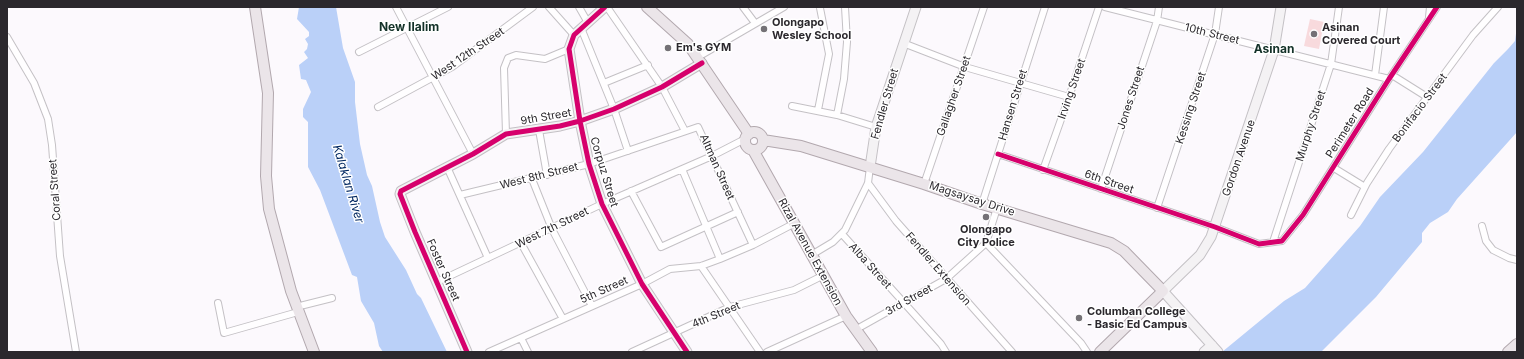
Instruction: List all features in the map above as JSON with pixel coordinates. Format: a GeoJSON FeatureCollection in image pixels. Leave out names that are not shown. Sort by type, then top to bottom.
{"type":"FeatureCollection","features":[{"type":"Feature","properties":{"kind":"main road"},"geometry":{"type":"LineString","coordinates":[[255,7],[268,93],[266,149],[269,209],[281,258],[297,309],[314,352]]}},
{"type":"Feature","properties":{"kind":"main road"},"geometry":{"type":"LineString","coordinates":[[647,7],[688,44],[700,60],[747,137],[746,145],[753,150],[760,148],[763,140],[759,134],[754,132],[747,137]]}},
{"type":"Feature","properties":{"kind":"main road","name":"Magsaysay Drive"},"geometry":{"type":"LineString","coordinates":[[763,140],[801,146],[924,184],[982,204],[1111,243],[1124,251],[1163,291]]}},
{"type":"Feature","properties":{"kind":"main road","name":"Rizal Avenue Extension"},"geometry":{"type":"LineString","coordinates":[[753,150],[813,254],[846,316],[872,352]]}},
{"type":"Feature","properties":{"kind":"main road"},"geometry":{"type":"LineString","coordinates":[[1100,352],[1163,291]]}},
{"type":"Feature","properties":{"kind":"main road"},"geometry":{"type":"LineString","coordinates":[[1508,352],[1517,344]]}},
{"type":"Feature","properties":{"kind":"street"},"geometry":{"type":"LineString","coordinates":[[396,7],[473,154]]}},
{"type":"Feature","properties":{"kind":"street"},"geometry":{"type":"LineString","coordinates":[[359,52],[408,29],[448,7]]}},
{"type":"Feature","properties":{"kind":"street","name":"West 12th Street"},"geometry":{"type":"LineString","coordinates":[[378,106],[433,79],[484,45],[533,7]]}},
{"type":"Feature","properties":{"kind":"street"},"geometry":{"type":"LineString","coordinates":[[549,7],[574,35]]}},
{"type":"Feature","properties":{"kind":"street"},"geometry":{"type":"LineString","coordinates":[[579,7],[587,21]]}},
{"type":"Feature","properties":{"kind":"street","name":"Corpuz Street"},"geometry":{"type":"LineString","coordinates":[[606,7],[580,28],[574,35],[569,49],[580,121],[589,164],[602,204],[642,284],[687,352]]}},
{"type":"Feature","properties":{"kind":"street","name":"Altman Street"},"geometry":{"type":"LineString","coordinates":[[606,7],[662,87],[685,132],[699,127],[753,244]]}},
{"type":"Feature","properties":{"kind":"street"},"geometry":{"type":"LineString","coordinates":[[744,7],[755,24]]}},
{"type":"Feature","properties":{"kind":"street","name":"9th Street"},"geometry":{"type":"LineString","coordinates":[[401,196],[400,193],[403,190],[473,154],[506,134],[539,130],[580,121],[662,87],[700,60],[784,7]]}},
{"type":"Feature","properties":{"kind":"street"},"geometry":{"type":"LineString","coordinates":[[818,110],[829,54],[821,7]]}},
{"type":"Feature","properties":{"kind":"street"},"geometry":{"type":"LineString","coordinates":[[837,115],[845,72],[847,42],[845,7]]}},
{"type":"Feature","properties":{"kind":"street","name":"Fendler Street"},"geometry":{"type":"LineString","coordinates":[[813,254],[842,234],[868,183],[876,127],[916,7]]}},
{"type":"Feature","properties":{"kind":"street","name":"Gallagher Street"},"geometry":{"type":"LineString","coordinates":[[924,184],[965,67],[984,7]]}},
{"type":"Feature","properties":{"kind":"street","name":"Hansen Street"},"geometry":{"type":"LineString","coordinates":[[982,204],[1045,7]]}},
{"type":"Feature","properties":{"kind":"street","name":"Irving Street"},"geometry":{"type":"LineString","coordinates":[[1043,170],[1099,7]]}},
{"type":"Feature","properties":{"kind":"street","name":"10th Street"},"geometry":{"type":"LineString","coordinates":[[1105,7],[1375,75],[1390,77],[1427,97]]}},
{"type":"Feature","properties":{"kind":"street","name":"Jones Street"},"geometry":{"type":"LineString","coordinates":[[1101,189],[1156,21],[1159,7]]}},
{"type":"Feature","properties":{"kind":"street","name":"Kessing Street"},"geometry":{"type":"LineString","coordinates":[[1158,208],[1215,34],[1219,7]]}},
{"type":"Feature","properties":{"kind":"street","name":"Gordon Avenue"},"geometry":{"type":"LineString","coordinates":[[1163,291],[1200,255],[1207,246],[1215,227],[1274,50],[1281,7]]}},
{"type":"Feature","properties":{"kind":"street","name":"Murphy Street"},"geometry":{"type":"LineString","coordinates":[[1273,242],[1331,64],[1339,7]]}},
{"type":"Feature","properties":{"kind":"street"},"geometry":{"type":"LineString","coordinates":[[1375,75],[1384,7]]}},
{"type":"Feature","properties":{"kind":"street"},"geometry":{"type":"LineString","coordinates":[[1429,19],[1430,7]]}},
{"type":"Feature","properties":{"kind":"street","name":"Perimeter Road"},"geometry":{"type":"LineString","coordinates":[[1273,242],[1282,241],[1287,236],[1334,168],[1390,77],[1437,7]]}},
{"type":"Feature","properties":{"kind":"street","name":"Bonifacio Street"},"geometry":{"type":"LineString","coordinates":[[1351,215],[1365,187],[1385,155],[1473,35],[1498,7]]}},
{"type":"Feature","properties":{"kind":"street"},"geometry":{"type":"LineString","coordinates":[[580,28],[614,108],[628,151]]}},
{"type":"Feature","properties":{"kind":"street","name":"Coral Street"},"geometry":{"type":"LineString","coordinates":[[7,37],[34,83],[48,119],[52,145],[60,256],[76,352]]}},
{"type":"Feature","properties":{"kind":"street"},"geometry":{"type":"LineString","coordinates":[[903,43],[965,67],[1069,97]]}},
{"type":"Feature","properties":{"kind":"street"},"geometry":{"type":"LineString","coordinates":[[506,134],[504,68],[508,58],[516,55],[545,59],[569,49]]}},
{"type":"Feature","properties":{"kind":"street"},"geometry":{"type":"LineString","coordinates":[[604,83],[648,65]]}},
{"type":"Feature","properties":{"kind":"street"},"geometry":{"type":"LineString","coordinates":[[792,106],[818,110],[876,127]]}},
{"type":"Feature","properties":{"kind":"street"},"geometry":{"type":"LineString","coordinates":[[539,130],[547,175]]}},
{"type":"Feature","properties":{"kind":"street","name":"West 8th Street"},"geometry":{"type":"LineString","coordinates":[[460,195],[589,164],[685,132]]}},
{"type":"Feature","properties":{"kind":"street","name":"West 7th Street"},"geometry":{"type":"LineString","coordinates":[[438,282],[602,204],[712,156],[747,137]]}},
{"type":"Feature","properties":{"kind":"street","name":"6th Street"},"geometry":{"type":"LineString","coordinates":[[998,154],[1215,227],[1259,244],[1273,242]]}},
{"type":"Feature","properties":{"kind":"street"},"geometry":{"type":"LineString","coordinates":[[447,167],[488,258]]}},
{"type":"Feature","properties":{"kind":"street"},"geometry":{"type":"LineString","coordinates":[[1334,168],[1365,187]]}},
{"type":"Feature","properties":{"kind":"street"},"geometry":{"type":"LineString","coordinates":[[682,169],[720,259]]}},
{"type":"Feature","properties":{"kind":"street"},"geometry":{"type":"LineString","coordinates":[[532,178],[552,229],[592,306]]}},
{"type":"Feature","properties":{"kind":"street","name":"Fendler Extension"},"geometry":{"type":"LineString","coordinates":[[868,183],[896,222],[1012,352]]}},
{"type":"Feature","properties":{"kind":"street"},"geometry":{"type":"LineString","coordinates":[[631,191],[660,246],[738,212]]}},
{"type":"Feature","properties":{"kind":"street","name":"Foster Street"},"geometry":{"type":"LineString","coordinates":[[401,196],[467,352]]}},
{"type":"Feature","properties":{"kind":"street","name":"3rd Street"},"geometry":{"type":"LineString","coordinates":[[855,330],[904,304],[946,279],[986,242],[997,208]]}},
{"type":"Feature","properties":{"kind":"street","name":"5th Street"},"geometry":{"type":"LineString","coordinates":[[489,352],[642,284],[670,269],[701,266],[720,259],[795,222]]}},
{"type":"Feature","properties":{"kind":"street"},"geometry":{"type":"LineString","coordinates":[[1482,226],[1486,241],[1493,250],[1509,258],[1517,260]]}},
{"type":"Feature","properties":{"kind":"street","name":"Alba Street"},"geometry":{"type":"LineString","coordinates":[[842,234],[904,304],[942,344],[946,352]]}},
{"type":"Feature","properties":{"kind":"street"},"geometry":{"type":"LineString","coordinates":[[986,242],[1081,343],[1087,352]]}},
{"type":"Feature","properties":{"kind":"street"},"geometry":{"type":"LineString","coordinates":[[521,243],[563,319]]}},
{"type":"Feature","properties":{"kind":"street"},"geometry":{"type":"LineString","coordinates":[[701,266],[760,352]]}},
{"type":"Feature","properties":{"kind":"street","name":"4th Street"},"geometry":{"type":"LineString","coordinates":[[632,352],[730,307],[794,290],[824,275]]}},
{"type":"Feature","properties":{"kind":"street"},"geometry":{"type":"LineString","coordinates":[[1163,291],[1216,350]]}},
{"type":"Feature","properties":{"kind":"street"},"geometry":{"type":"LineString","coordinates":[[218,303],[224,333],[332,298]]}},
{"type":"Feature","properties":{"kind":"street"},"geometry":{"type":"LineString","coordinates":[[767,352],[846,316]]}},
{"type":"Feature","properties":{"kind":"street"},"geometry":{"type":"LineString","coordinates":[[521,338],[528,352]]}},
{"type":"Feature","properties":{"kind":"street"},"geometry":{"type":"LineString","coordinates":[[1204,352],[1216,350]]}},
{"type":"Feature","properties":{"kind":"shaded area","name":"Asinan Covered Court"},"geometry":{"type":"Polygon","coordinates":[[[1310,19],[1324,22],[1319,49],[1304,46],[1310,19]]]}},
{"type":"Feature","properties":{"kind":"water","name":"Kalaklan River"},"geometry":{"type":"Polygon","coordinates":[[[299,7],[336,7],[343,48],[355,82],[355,102],[360,144],[380,222],[385,237],[406,270],[447,352],[383,352],[379,346],[374,323],[361,301],[357,277],[352,275],[320,190],[308,167],[308,122],[303,117],[303,109],[311,92],[306,80],[301,79],[299,65],[308,58],[304,52],[307,49],[308,44],[305,39],[309,36],[309,32],[297,19],[299,7]]]}},
{"type":"Feature","properties":{"kind":"water"},"geometry":{"type":"Polygon","coordinates":[[[1517,26],[1517,132],[1457,199],[1448,212],[1430,223],[1422,233],[1422,242],[1376,297],[1321,352],[1222,352],[1284,301],[1305,288],[1360,226],[1380,197],[1423,152],[1494,63],[1515,41],[1517,26]]]}},
{"type":"Feature","properties":{"kind":"cycle path"},"geometry":{"type":"LineString","coordinates":[[605,7],[574,35],[569,49],[580,121],[589,164],[602,204],[642,284],[687,352]]}},
{"type":"Feature","properties":{"kind":"cycle path"},"geometry":{"type":"LineString","coordinates":[[998,154],[1215,227],[1259,244],[1282,241],[1303,215],[1389,79],[1437,7]]}},
{"type":"Feature","properties":{"kind":"cycle path"},"geometry":{"type":"LineString","coordinates":[[467,352],[415,232],[400,194],[401,191],[473,154],[506,134],[560,126],[580,121],[614,109],[662,87],[702,63]]}},
{"type":"Feature","properties":{"kind":"place","name":"Olongapo Wesley School"},"geometry":{"type":"Point","coordinates":[764,29]}},
{"type":"Feature","properties":{"kind":"place","name":"Asinan Covered Court"},"geometry":{"type":"Point","coordinates":[1314,34]}},
{"type":"Feature","properties":{"kind":"place","name":"Em's GYM"},"geometry":{"type":"Point","coordinates":[668,48]}},
{"type":"Feature","properties":{"kind":"place","name":"Olongapo City Police"},"geometry":{"type":"Point","coordinates":[986,217]}},
{"type":"Feature","properties":{"kind":"place","name":"Columban College - Basic Ed Campus"},"geometry":{"type":"Point","coordinates":[1079,318]}},
{"type":"Feature","properties":{"kind":"district","name":"New Ilalim"},"geometry":{"type":"Point","coordinates":[409,27]}},
{"type":"Feature","properties":{"kind":"district","name":"Asinan"},"geometry":{"type":"Point","coordinates":[1274,49]}}]}
